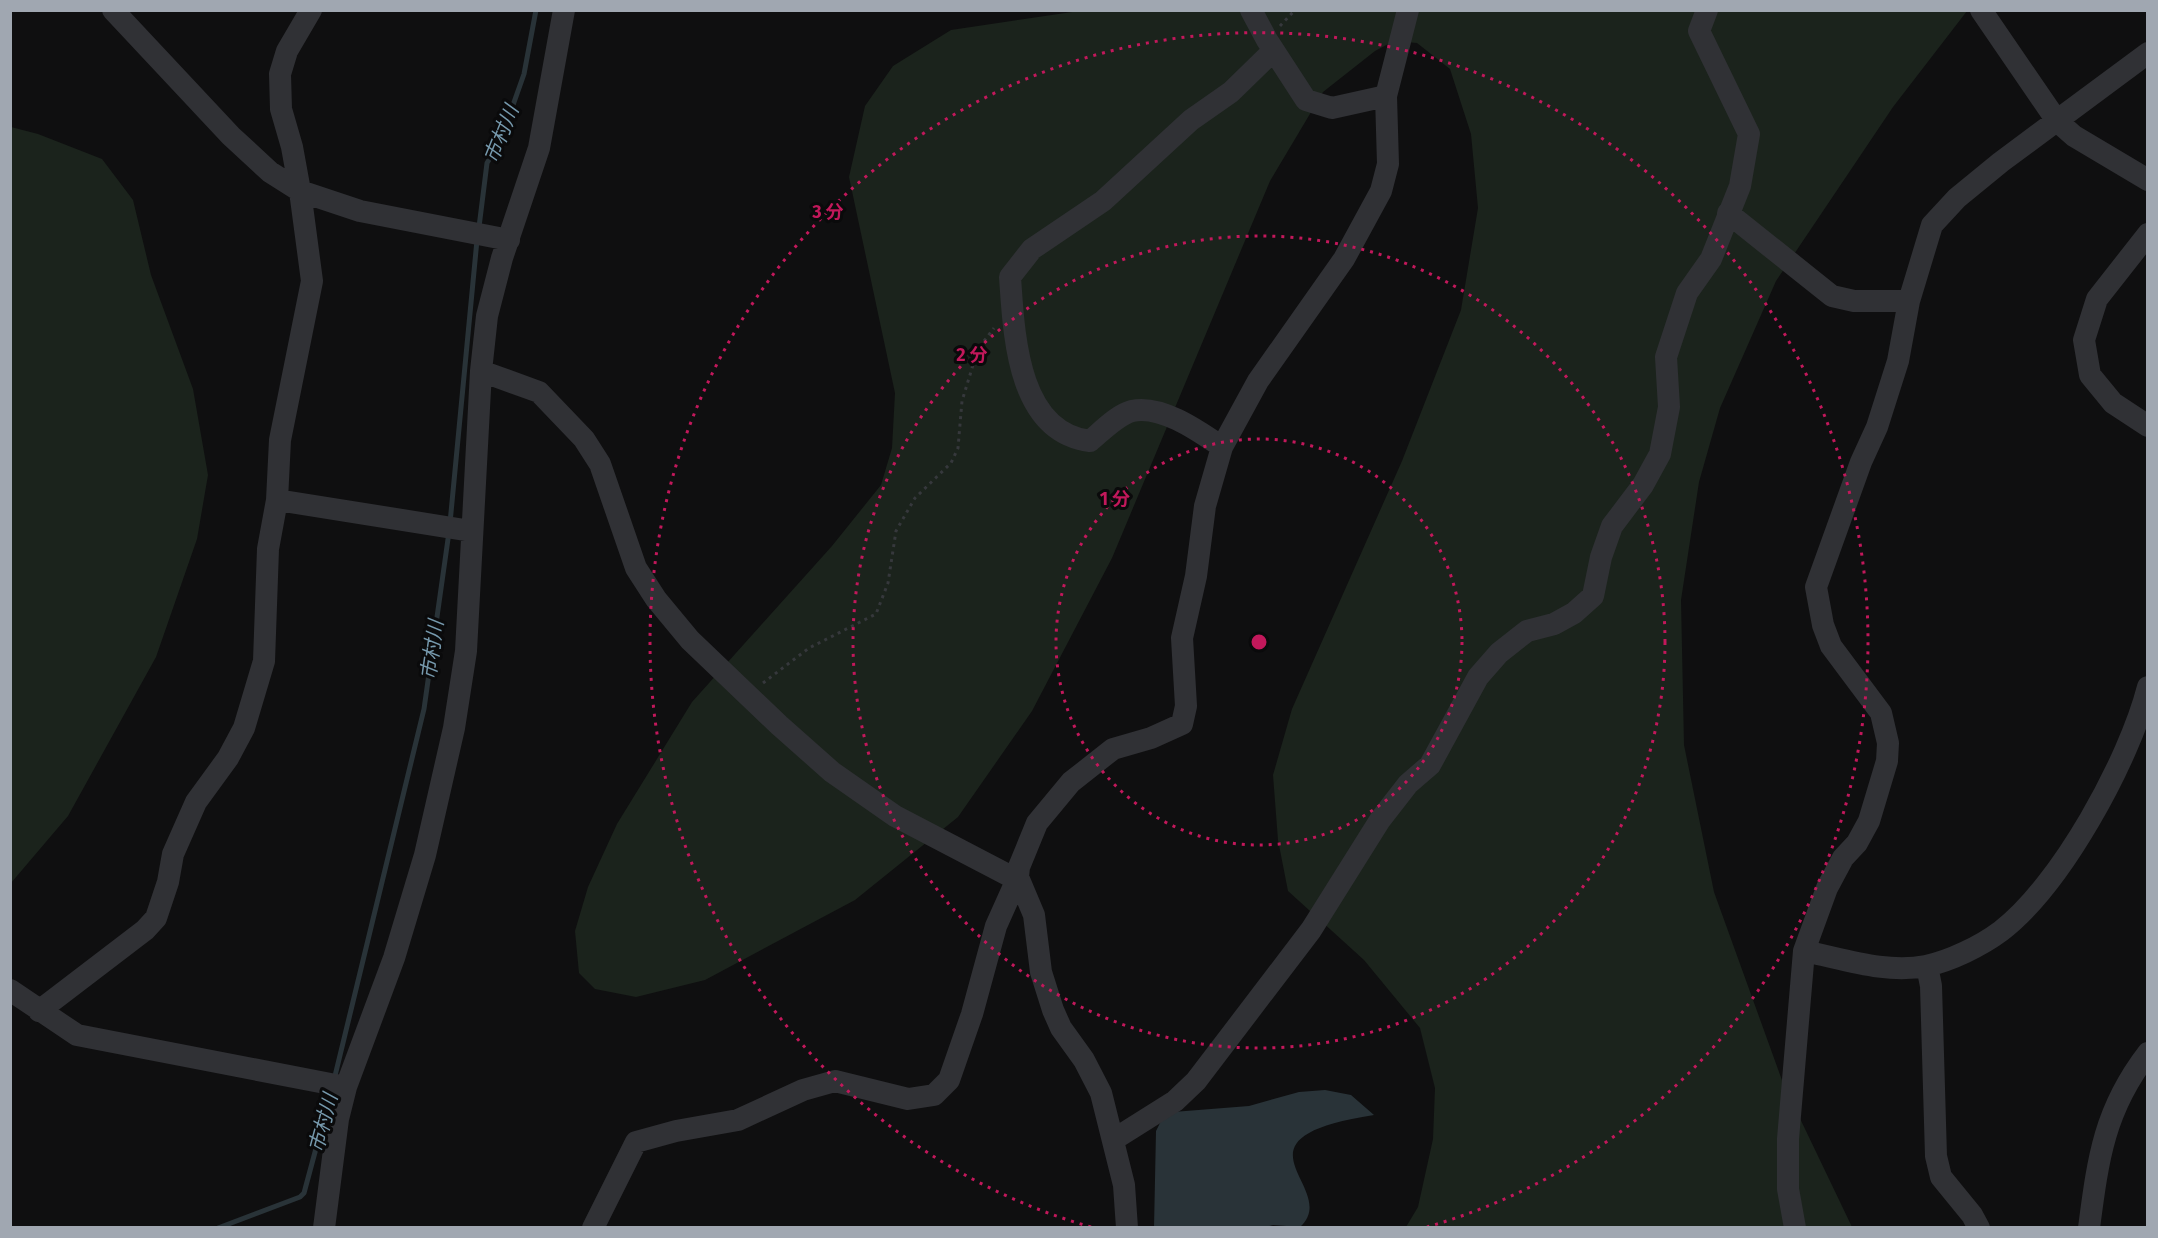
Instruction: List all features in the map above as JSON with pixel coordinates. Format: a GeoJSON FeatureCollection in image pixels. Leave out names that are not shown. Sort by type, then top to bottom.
{"type":"FeatureCollection","features":[{"type":"Feature","properties":{"kind":"street"},"geometry":{"type":"LineString","coordinates":[[112,10],[231,136],[270,172],[300,191],[360,211],[509,240]]}},
{"type":"Feature","properties":{"kind":"street"},"geometry":{"type":"LineString","coordinates":[[39,1011],[145,930],[156,918],[168,882],[173,854],[196,801],[228,758],[244,728],[264,661],[268,549],[278,500],[280,440],[312,281],[292,147],[280,109],[280,74],[286,51],[311,10]]}},
{"type":"Feature","properties":{"kind":"street"},"geometry":{"type":"LineString","coordinates":[[324,1227],[338,1119],[346,1087],[394,958],[418,878],[454,728],[466,651],[481,371],[487,316],[539,148],[564,10]]}},
{"type":"Feature","properties":{"kind":"street"},"geometry":{"type":"LineString","coordinates":[[1251,10],[1273,51],[1306,100],[1332,108],[1386,96]]}},
{"type":"Feature","properties":{"kind":"street"},"geometry":{"type":"LineString","coordinates":[[1127,1227],[1124,1185],[1101,1093],[1084,1060],[1061,1028],[1053,1010],[1041,972],[1034,915],[1018,877],[1018,867],[1037,823],[1071,782],[1113,750],[1151,738],[1182,724],[1186,706],[1182,638],[1196,576],[1205,506],[1222,447],[1258,381],[1344,260],[1381,191],[1388,164],[1386,96],[1408,10]]}},
{"type":"Feature","properties":{"kind":"street"},"geometry":{"type":"LineString","coordinates":[[1113,1140],[1175,1101],[1196,1081],[1311,930],[1380,820],[1408,784],[1430,765],[1478,677],[1499,653],[1527,631],[1554,624],[1574,613],[1593,596],[1601,557],[1612,526],[1643,486],[1660,454],[1669,407],[1666,357],[1687,293],[1711,259],[1740,186],[1749,134],[1699,31],[1707,10]]}},
{"type":"Feature","properties":{"kind":"street"},"geometry":{"type":"LineString","coordinates":[[1981,10],[2057,121],[2074,136],[2148,180]]}},
{"type":"Feature","properties":{"kind":"street"},"geometry":{"type":"LineString","coordinates":[[1222,447],[1186,422],[1159,414],[1133,411],[1090,441],[1078,440],[1059,432],[1046,419],[1028,387],[1014,345],[1010,277],[1032,249],[1103,201],[1191,120],[1231,92],[1273,51]]}},
{"type":"Feature","properties":{"kind":"street"},"geometry":{"type":"LineString","coordinates":[[1795,1227],[1788,1189],[1788,1139],[1804,951],[1827,888],[1843,858],[1857,843],[1869,821],[1887,761],[1888,743],[1881,713],[1831,646],[1823,625],[1816,587],[1861,462],[1877,427],[1898,361],[1909,301],[1932,225],[1957,198],[2148,53]]}},
{"type":"Feature","properties":{"kind":"street"},"geometry":{"type":"LineString","coordinates":[[1728,213],[1832,296],[1854,301],[1909,301]]}},
{"type":"Feature","properties":{"kind":"street"},"geometry":{"type":"LineString","coordinates":[[2148,234],[2097,299],[2084,340],[2090,375],[2113,404],[2148,426]]}},
{"type":"Feature","properties":{"kind":"street"},"geometry":{"type":"LineString","coordinates":[[481,371],[539,392],[584,439],[600,464],[636,568],[656,599],[690,640],[747,694],[832,772],[895,816],[1008,875],[1018,877]]}},
{"type":"Feature","properties":{"kind":"street"},"geometry":{"type":"LineString","coordinates":[[278,500],[471,531]]}},
{"type":"Feature","properties":{"kind":"street"},"geometry":{"type":"LineString","coordinates":[[1804,951],[1895,969],[1927,966],[1960,954],[1999,933],[2043,888],[2094,814],[2143,732],[2148,687]]}},
{"type":"Feature","properties":{"kind":"street"},"geometry":{"type":"LineString","coordinates":[[593,1227],[636,1142],[676,1131],[738,1120],[803,1090],[836,1082],[908,1099],[934,1095],[949,1080],[972,1014],[996,926],[1018,877]]}},
{"type":"Feature","properties":{"kind":"street"},"geometry":{"type":"LineString","coordinates":[[1927,966],[1931,987],[1936,1156],[1941,1177],[1979,1227]]}},
{"type":"Feature","properties":{"kind":"street"},"geometry":{"type":"LineString","coordinates":[[10,990],[77,1035],[346,1087]]}},
{"type":"Feature","properties":{"kind":"street"},"geometry":{"type":"LineString","coordinates":[[2089,1227],[2098,1156],[2113,1107],[2148,1053]]}},
{"type":"Feature","properties":{"kind":"path"},"geometry":{"type":"LineString","coordinates":[[747,694],[809,648],[876,614],[888,583],[896,531],[915,498],[951,463],[958,448],[962,401],[981,345],[995,328],[1013,322]]}},
{"type":"Feature","properties":{"kind":"shaded area"},"geometry":{"type":"Polygon","coordinates":[[[1079,11],[1967,11],[1893,107],[1776,281],[1720,408],[1699,482],[1681,600],[1684,745],[1714,892],[1783,1083],[1852,1227],[1406,1227],[1418,1207],[1433,1139],[1435,1088],[1420,1028],[1364,960],[1288,891],[1278,840],[1273,775],[1292,709],[1402,461],[1461,310],[1478,208],[1471,134],[1450,69],[1417,43],[1394,41],[1375,51],[1323,92],[1270,181],[1112,558],[1032,711],[958,817],[855,900],[705,980],[636,997],[595,989],[579,973],[575,931],[588,887],[617,824],[692,702],[832,546],[881,485],[892,448],[895,393],[849,177],[865,106],[893,66],[951,30],[1079,11]]]}},
{"type":"Feature","properties":{"kind":"shaded area"},"geometry":{"type":"Polygon","coordinates":[[[11,127],[38,134],[102,159],[133,200],[151,275],[193,389],[208,475],[197,539],[156,657],[68,816],[11,883],[11,127]]]}},
{"type":"Feature","properties":{"kind":"shaded area"},"geometry":{"type":"Polygon","coordinates":[[[1325,1090],[1351,1095],[1374,1115],[1328,1125],[1303,1137],[1293,1151],[1295,1165],[1308,1196],[1309,1212],[1300,1227],[1273,1225],[1262,1228],[1154,1228],[1156,1131],[1162,1119],[1173,1112],[1249,1106],[1299,1092],[1325,1090]]]}},
{"type":"Feature","properties":{"kind":"waterway","name":"市村川"},"geometry":{"type":"LineString","coordinates":[[479,227],[487,163],[500,142],[524,74],[536,10]]}},
{"type":"Feature","properties":{"kind":"waterway","name":"市村川"},"geometry":{"type":"LineString","coordinates":[[450,523],[477,240]]}},
{"type":"Feature","properties":{"kind":"waterway","name":"市村川"},"geometry":{"type":"LineString","coordinates":[[334,1080],[424,709],[449,532]]}},
{"type":"Feature","properties":{"kind":"waterway","name":"市村川"},"geometry":{"type":"LineString","coordinates":[[218,1228],[300,1197],[304,1193],[332,1089]]}}]}
